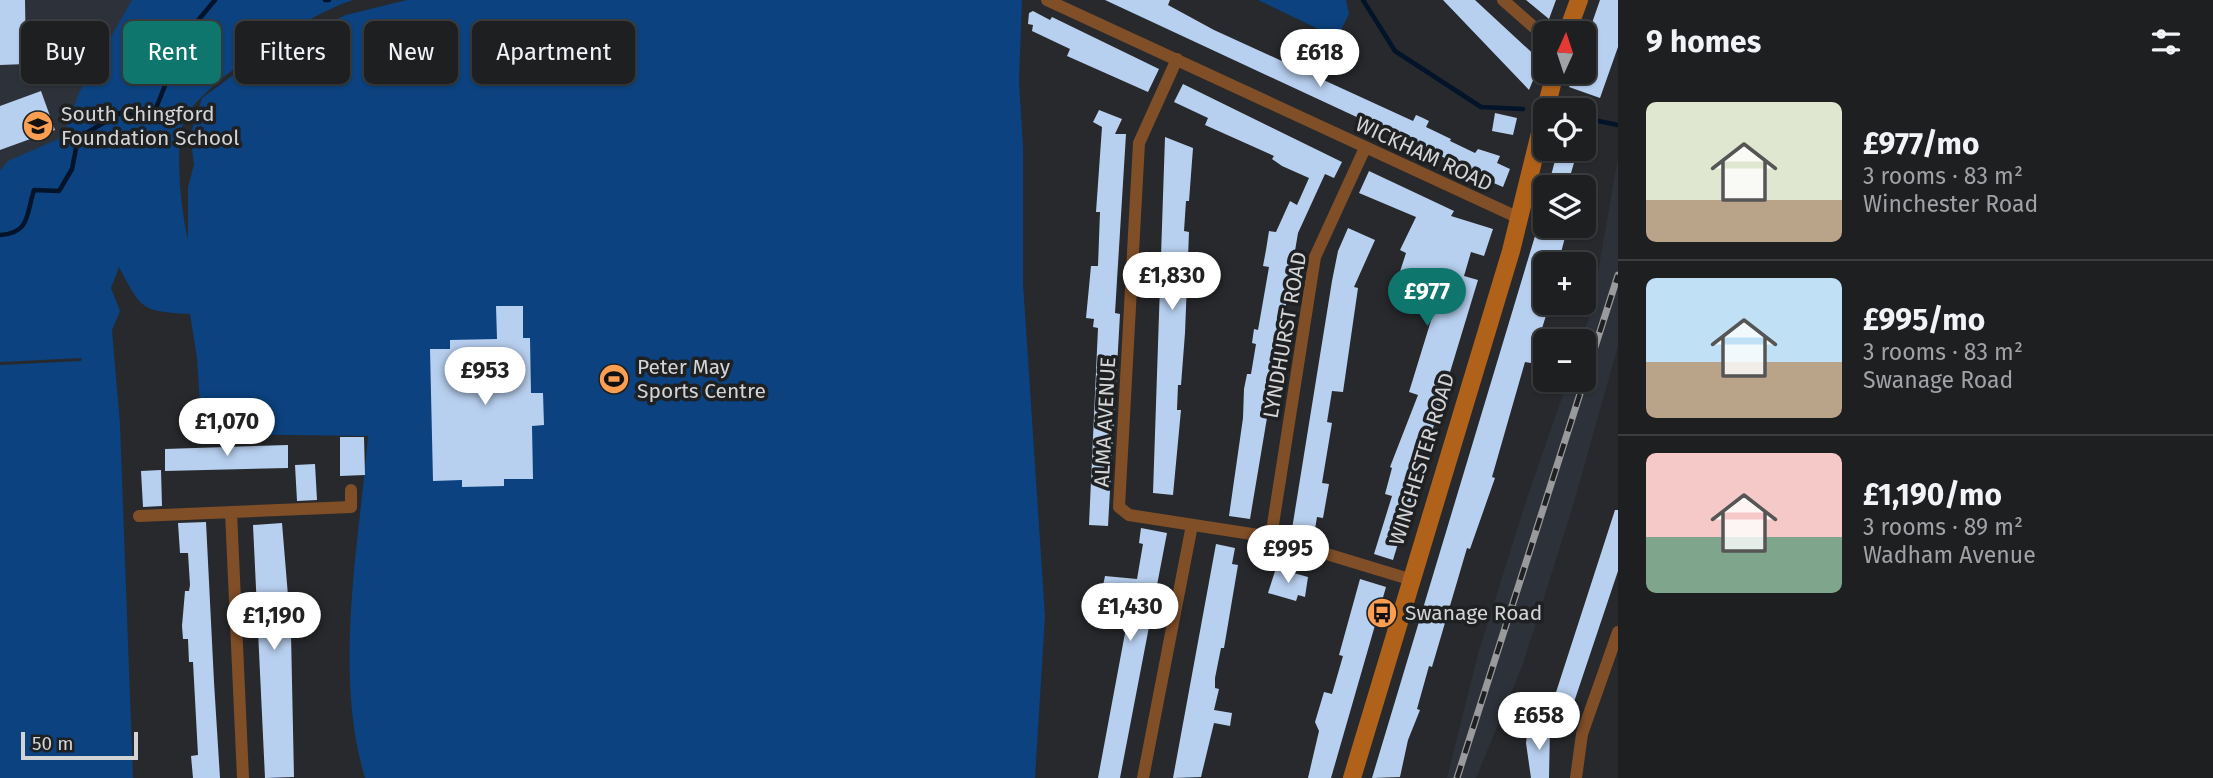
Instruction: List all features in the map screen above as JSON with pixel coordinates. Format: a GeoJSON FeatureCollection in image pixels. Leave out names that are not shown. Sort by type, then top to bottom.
{"type":"FeatureCollection","features":[{"type":"Feature","properties":{"kind":"main road"},"geometry":{"type":"LineString","coordinates":[[1571,21],[1579,0]]}},
{"type":"Feature","properties":{"kind":"main road","name":"WINCHESTER ROAD"},"geometry":{"type":"LineString","coordinates":[[1352,778],[1409,579],[1519,218],[1552,84]]}},
{"type":"Feature","properties":{"kind":"street","name":"WICKHAM ROAD"},"geometry":{"type":"LineString","coordinates":[[1047,0],[1519,218]]}},
{"type":"Feature","properties":{"kind":"street"},"geometry":{"type":"LineString","coordinates":[[1503,0],[1533,26]]}},
{"type":"Feature","properties":{"kind":"street","name":"ALMA AVENUE"},"geometry":{"type":"LineString","coordinates":[[1177,59],[1139,143],[1119,507],[1129,515],[1192,525]]}},
{"type":"Feature","properties":{"kind":"street","name":"LYNDHURST ROAD"},"geometry":{"type":"LineString","coordinates":[[1271,537],[1315,257],[1365,148]]}},
{"type":"Feature","properties":{"kind":"street"},"geometry":{"type":"LineString","coordinates":[[139,516],[351,507],[351,490]]}},
{"type":"Feature","properties":{"kind":"street"},"geometry":{"type":"LineString","coordinates":[[231,512],[243,778]]}},
{"type":"Feature","properties":{"kind":"street"},"geometry":{"type":"LineString","coordinates":[[1143,778],[1192,525],[1271,537],[1409,579]]}},
{"type":"Feature","properties":{"kind":"street"},"geometry":{"type":"LineString","coordinates":[[1576,778],[1582,734],[1618,632]]}},
{"type":"Feature","properties":{"kind":"shaded area","name":"South Chingford Foundation School"},"geometry":{"type":"Polygon","coordinates":[[[0,0],[208,0],[188,21],[123,21],[123,84],[129,84],[0,222],[0,0]]]}},
{"type":"Feature","properties":{"kind":"shaded area","name":"Peter May Sports Centre"},"geometry":{"type":"Polygon","coordinates":[[[132,0],[354,0],[308,21],[235,21],[235,69],[221,80],[221,21],[123,21],[123,84],[216,84],[209,90],[192,108],[183,123],[179,166],[188,240],[188,187],[194,164],[190,136],[202,98],[235,74],[235,84],[350,84],[350,21],[333,21],[346,15],[407,0],[1022,0],[1019,81],[1023,147],[1023,283],[1045,616],[1035,778],[365,778],[351,695],[350,652],[351,608],[368,436],[208,434],[206,422],[201,421],[197,358],[190,314],[162,312],[145,306],[133,292],[119,267],[111,288],[120,311],[112,330],[120,424],[133,778],[0,778],[0,365],[81,361],[82,358],[0,362],[0,171],[8,161],[63,137],[84,84],[109,84],[109,40],[132,0]]]}},
{"type":"Feature","properties":{"kind":"shaded area"},"geometry":{"type":"Polygon","coordinates":[[[1258,0],[1346,0],[1349,14],[1337,38],[1258,0]]]}},
{"type":"Feature","properties":{"kind":"shaded area"},"geometry":{"type":"Polygon","coordinates":[[[1618,158],[1618,346],[1572,509],[1523,664],[1476,778],[1447,778],[1478,654],[1564,392],[1596,392],[1596,329],[1585,329],[1590,315],[1596,315],[1596,283],[1618,158]]]}},
{"type":"Feature","properties":{"kind":"building"},"geometry":{"type":"Polygon","coordinates":[[[0,0],[25,0],[25,21],[21,21],[21,64],[0,65],[0,0]]]}},
{"type":"Feature","properties":{"kind":"building"},"geometry":{"type":"Polygon","coordinates":[[[1105,0],[1170,0],[1168,5],[1214,30],[1282,61],[1286,53],[1297,59],[1293,66],[1413,121],[1416,115],[1423,118],[1429,121],[1426,127],[1475,153],[1478,149],[1500,156],[1497,163],[1510,169],[1503,187],[1489,181],[1485,189],[1480,188],[1482,178],[1447,159],[1105,0]]]}},
{"type":"Feature","properties":{"kind":"building"},"geometry":{"type":"Polygon","coordinates":[[[1443,0],[1475,0],[1533,54],[1533,80],[1529,90],[1443,0]]]}},
{"type":"Feature","properties":{"kind":"building"},"geometry":{"type":"Polygon","coordinates":[[[1526,0],[1556,0],[1549,19],[1526,0]]]}},
{"type":"Feature","properties":{"kind":"building"},"geometry":{"type":"Polygon","coordinates":[[[1600,0],[1618,0],[1618,47],[1600,98],[1569,87],[1570,84],[1596,84],[1596,21],[1593,21],[1600,0]]]}},
{"type":"Feature","properties":{"kind":"building"},"geometry":{"type":"Polygon","coordinates":[[[1033,11],[1050,20],[1052,17],[1159,69],[1148,92],[1067,56],[1070,49],[1032,31],[1033,25],[1028,24],[1029,13],[1033,11]]]}},
{"type":"Feature","properties":{"kind":"building"},"geometry":{"type":"Polygon","coordinates":[[[1183,84],[1342,162],[1334,178],[1325,174],[1298,233],[1250,519],[1229,516],[1243,418],[1244,389],[1247,374],[1251,374],[1256,344],[1252,343],[1254,329],[1258,330],[1269,267],[1263,266],[1269,231],[1276,232],[1290,201],[1297,205],[1309,178],[1282,166],[1272,159],[1274,156],[1205,125],[1208,118],[1174,102],[1183,84]]]}},
{"type":"Feature","properties":{"kind":"building"},"geometry":{"type":"Polygon","coordinates":[[[41,91],[55,130],[0,150],[0,106],[41,91]]]}},
{"type":"Feature","properties":{"kind":"building"},"geometry":{"type":"Polygon","coordinates":[[[1099,110],[1122,119],[1115,134],[1126,134],[1115,313],[1120,314],[1108,526],[1089,525],[1098,328],[1093,327],[1094,319],[1086,318],[1091,266],[1098,266],[1100,212],[1096,212],[1102,127],[1093,122],[1099,110]]]}},
{"type":"Feature","properties":{"kind":"building"},"geometry":{"type":"Polygon","coordinates":[[[1495,113],[1517,118],[1513,135],[1492,131],[1495,113]]]}},
{"type":"Feature","properties":{"kind":"building"},"geometry":{"type":"Polygon","coordinates":[[[1165,137],[1193,148],[1184,231],[1189,232],[1185,333],[1181,385],[1178,385],[1177,410],[1181,410],[1173,495],[1153,493],[1165,137]]]}},
{"type":"Feature","properties":{"kind":"building"},"geometry":{"type":"Polygon","coordinates":[[[1555,161],[1575,161],[1570,175],[1551,175],[1555,161]]]}},
{"type":"Feature","properties":{"kind":"building"},"geometry":{"type":"Polygon","coordinates":[[[1369,171],[1454,211],[1451,216],[1493,229],[1484,256],[1471,252],[1464,276],[1478,280],[1393,560],[1374,554],[1392,496],[1385,494],[1392,468],[1390,467],[1418,395],[1409,392],[1437,301],[1395,287],[1406,253],[1400,250],[1416,217],[1359,193],[1369,171]]]}},
{"type":"Feature","properties":{"kind":"building"},"geometry":{"type":"Polygon","coordinates":[[[1348,228],[1375,240],[1354,287],[1358,288],[1343,392],[1332,391],[1327,422],[1332,423],[1322,483],[1329,484],[1323,518],[1317,517],[1314,535],[1292,529],[1332,281],[1338,251],[1348,228]]]}},
{"type":"Feature","properties":{"kind":"building"},"geometry":{"type":"Polygon","coordinates":[[[1534,238],[1565,238],[1561,252],[1533,252],[1533,315],[1546,315],[1542,329],[1533,329],[1533,357],[1531,363],[1525,362],[1492,477],[1495,478],[1470,549],[1467,548],[1432,667],[1429,666],[1417,709],[1420,710],[1408,740],[1400,777],[1372,778],[1534,238]]]}},
{"type":"Feature","properties":{"kind":"building"},"geometry":{"type":"Polygon","coordinates":[[[496,306],[523,306],[523,338],[530,338],[531,393],[543,393],[544,425],[532,426],[533,479],[504,479],[504,486],[462,487],[462,480],[433,481],[430,349],[450,349],[450,340],[497,339],[496,306]]]}},
{"type":"Feature","properties":{"kind":"building"},"geometry":{"type":"Polygon","coordinates":[[[340,437],[364,437],[365,475],[340,476],[340,437]]]}},
{"type":"Feature","properties":{"kind":"building"},"geometry":{"type":"Polygon","coordinates":[[[288,445],[288,468],[165,471],[165,449],[288,445]]]}},
{"type":"Feature","properties":{"kind":"building"},"geometry":{"type":"Polygon","coordinates":[[[315,464],[317,500],[297,501],[295,465],[315,464]]]}},
{"type":"Feature","properties":{"kind":"building"},"geometry":{"type":"Polygon","coordinates":[[[161,470],[162,506],[143,507],[141,471],[161,470]]]}},
{"type":"Feature","properties":{"kind":"building"},"geometry":{"type":"Polygon","coordinates":[[[1615,510],[1618,510],[1618,571],[1567,723],[1548,717],[1615,510]]]}},
{"type":"Feature","properties":{"kind":"building"},"geometry":{"type":"Polygon","coordinates":[[[206,522],[220,778],[193,778],[191,756],[198,755],[193,662],[189,662],[188,639],[183,639],[182,626],[185,591],[189,591],[190,585],[188,553],[180,553],[178,523],[206,522]]]}},
{"type":"Feature","properties":{"kind":"building"},"geometry":{"type":"Polygon","coordinates":[[[282,523],[289,608],[277,608],[279,635],[291,634],[294,777],[265,778],[253,525],[282,523]]]}},
{"type":"Feature","properties":{"kind":"building"},"geometry":{"type":"Polygon","coordinates":[[[1141,528],[1167,533],[1120,778],[1098,778],[1128,617],[1098,612],[1099,605],[1105,576],[1137,579],[1143,544],[1139,543],[1141,528]]]}},
{"type":"Feature","properties":{"kind":"building"},"geometry":{"type":"Polygon","coordinates":[[[1216,544],[1235,548],[1232,564],[1238,565],[1224,648],[1221,648],[1215,678],[1215,688],[1219,689],[1214,710],[1232,713],[1230,726],[1214,723],[1201,777],[1173,778],[1216,544]]]}},
{"type":"Feature","properties":{"kind":"building"},"geometry":{"type":"Polygon","coordinates":[[[1276,568],[1308,577],[1305,597],[1298,595],[1296,601],[1268,593],[1276,568]]]}},
{"type":"Feature","properties":{"kind":"building"},"geometry":{"type":"Polygon","coordinates":[[[1360,579],[1386,587],[1331,778],[1308,778],[1319,731],[1315,722],[1324,692],[1332,694],[1343,656],[1339,655],[1360,579]]]}},
{"type":"Feature","properties":{"kind":"building"},"geometry":{"type":"Polygon","coordinates":[[[1532,727],[1550,727],[1549,778],[1531,778],[1526,743],[1527,735],[1532,735],[1532,727]]]}},
{"type":"Feature","properties":{"kind":"waterway"},"geometry":{"type":"LineString","coordinates":[[0,235],[10,234],[22,226],[28,215],[34,190],[59,191],[72,169],[78,138],[120,113],[143,115],[156,108],[185,36],[215,0]]}},
{"type":"Feature","properties":{"kind":"waterway"},"geometry":{"type":"LineString","coordinates":[[1363,0],[1395,51],[1481,107],[1523,109]]}},
{"type":"Feature","properties":{"kind":"waterway"},"geometry":{"type":"LineString","coordinates":[[1596,120],[1618,125]]}},
{"type":"Feature","properties":{"kind":"railway"},"geometry":{"type":"LineString","coordinates":[[1457,778],[1618,275]]}},
{"type":"Feature","properties":{"kind":"place","name":"South Chingford Foundation School"},"geometry":{"type":"Point","coordinates":[38,126]}},
{"type":"Feature","properties":{"kind":"place","name":"Peter May Sports Centre"},"geometry":{"type":"Point","coordinates":[614,379]}},
{"type":"Feature","properties":{"kind":"place","name":"Swanage Road"},"geometry":{"type":"Point","coordinates":[1382,613]}}]}
